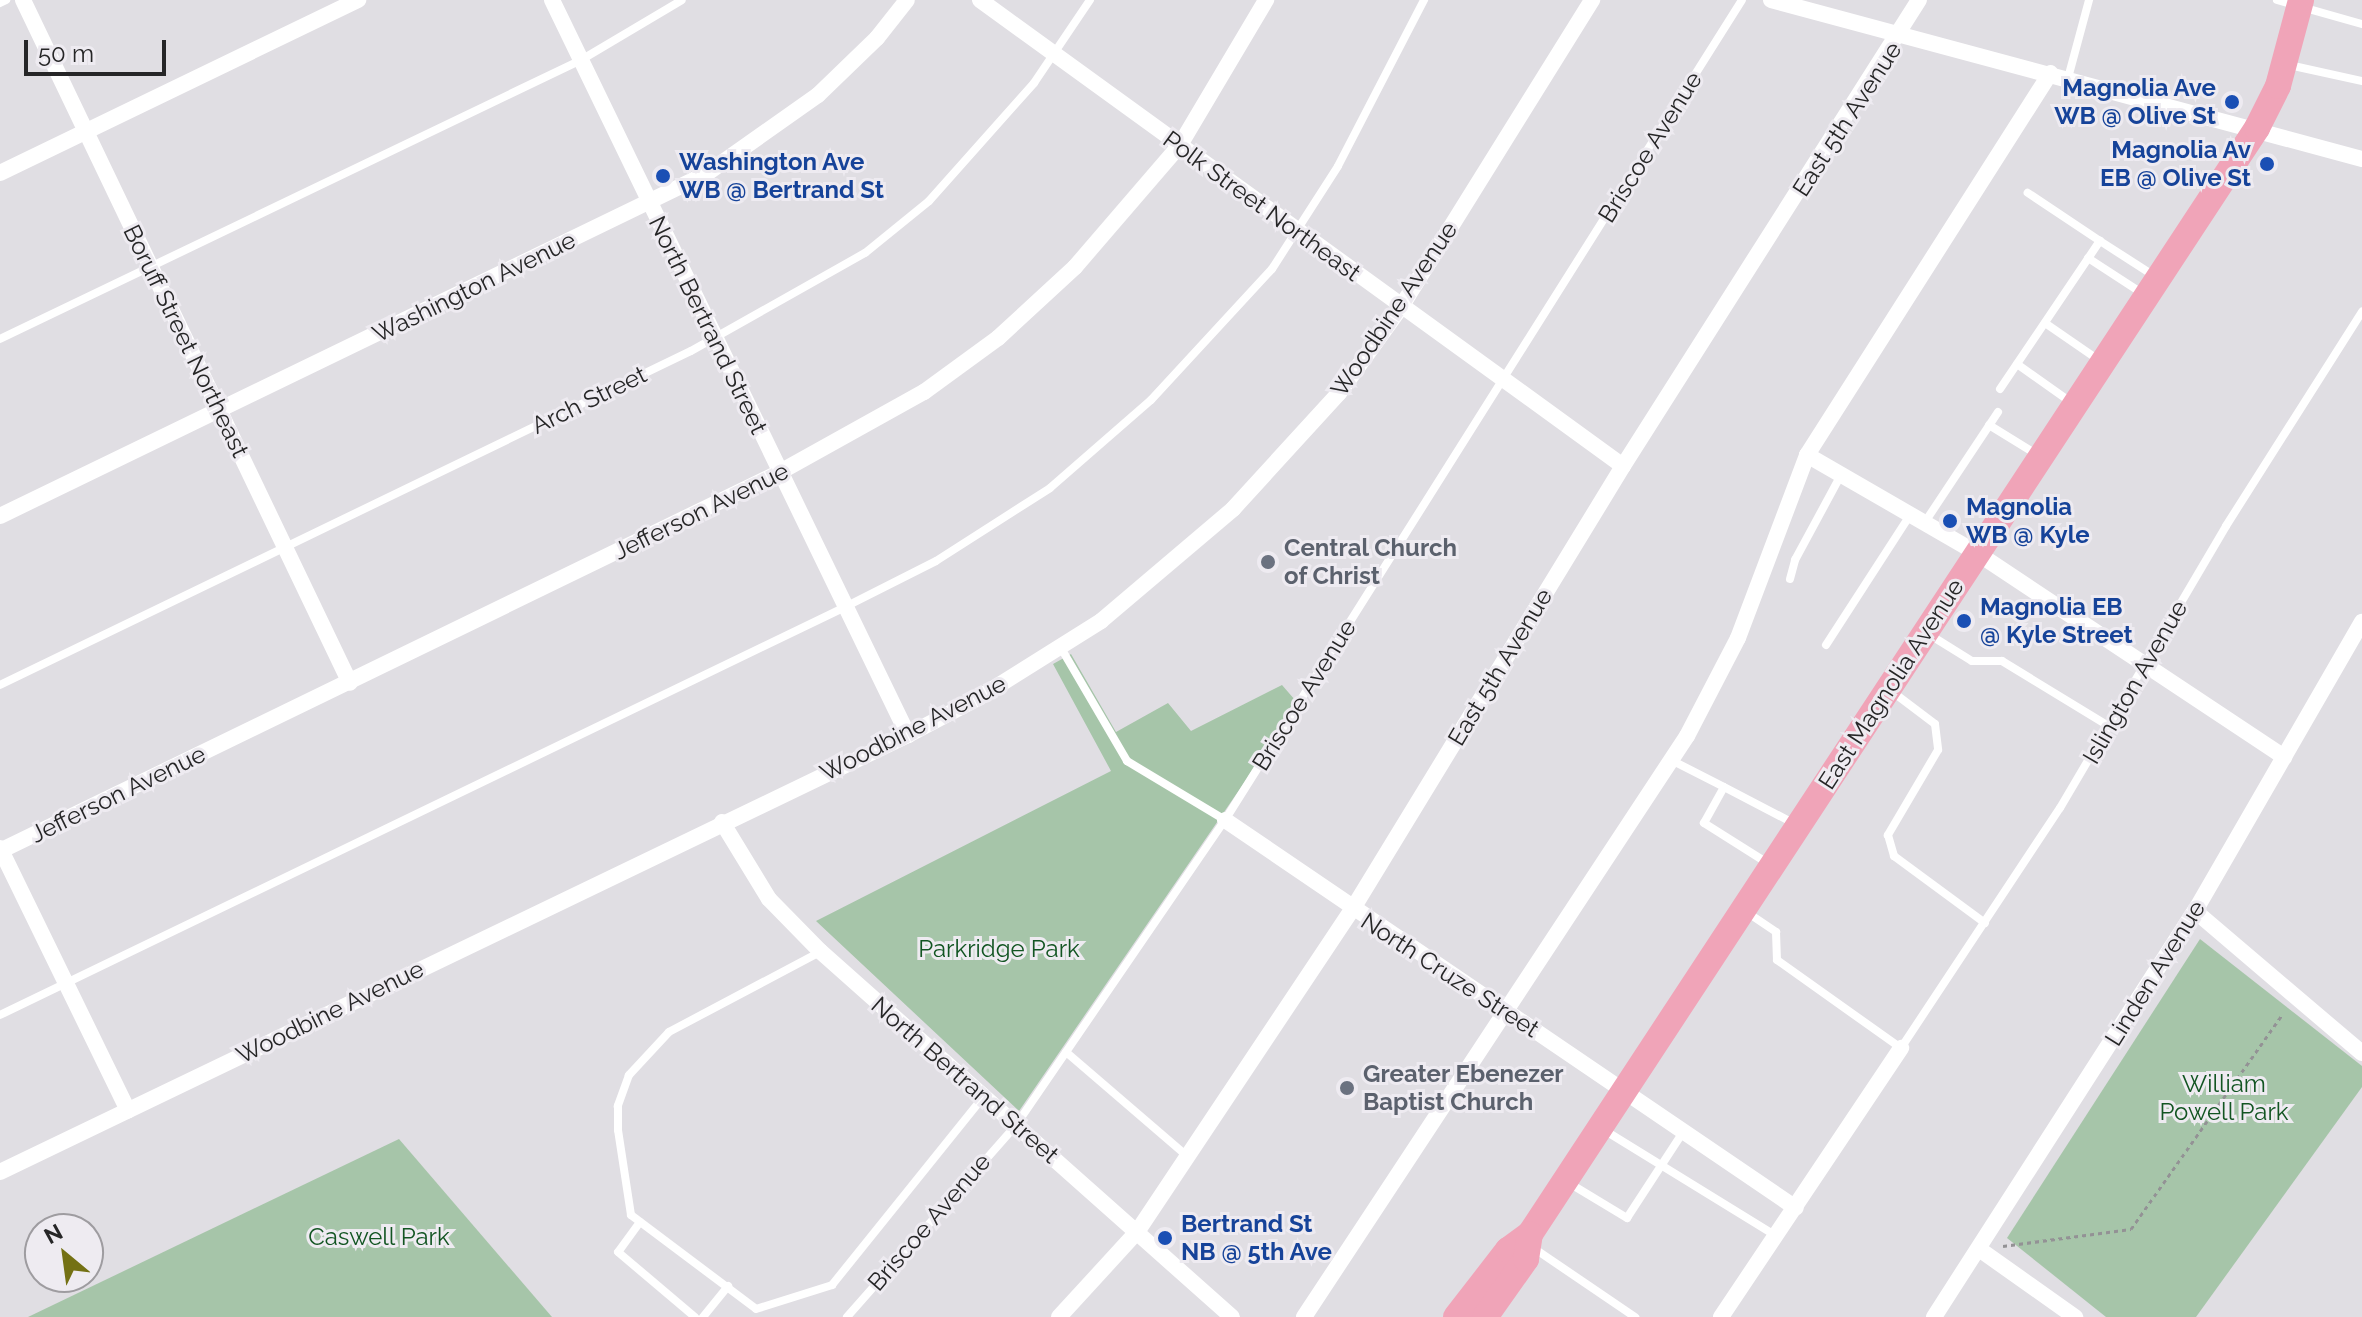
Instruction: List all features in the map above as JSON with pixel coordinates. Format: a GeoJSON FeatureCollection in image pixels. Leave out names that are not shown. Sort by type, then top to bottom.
{"type":"FeatureCollection","features":[{"type":"Feature","properties":{"kind":"main road","name":"East Magnolia Avenue"},"geometry":{"type":"LineString","coordinates":[[1485,1317],[1526,1259],[1529,1240],[1565,1180],[2257,128],[2284,64],[2292,3]]}},
{"type":"Feature","properties":{"kind":"main road","name":"East Magnolia Avenue"},"geometry":{"type":"LineString","coordinates":[[1456,1317],[1508,1250],[1529,1240]]}},
{"type":"Feature","properties":{"kind":"street","name":"Boruff Street Northeast"},"geometry":{"type":"LineString","coordinates":[[23,0],[350,683]]}},
{"type":"Feature","properties":{"kind":"street"},"geometry":{"type":"LineString","coordinates":[[0,173],[358,0]]}},
{"type":"Feature","properties":{"kind":"street","name":"North Bertrand Street"},"geometry":{"type":"LineString","coordinates":[[552,0],[843,608],[908,735]]}},
{"type":"Feature","properties":{"kind":"street","name":"Washington Avenue"},"geometry":{"type":"LineString","coordinates":[[0,516],[649,203],[728,160],[796,113],[877,38],[907,0]]}},
{"type":"Feature","properties":{"kind":"street","name":"Polk Street Northeast"},"geometry":{"type":"LineString","coordinates":[[980,0],[1297,233],[1623,466]]}},
{"type":"Feature","properties":{"kind":"street","name":"Jefferson Avenue"},"geometry":{"type":"LineString","coordinates":[[0,850],[780,472],[924,392],[998,338],[1075,267],[1180,145],[1266,0]]}},
{"type":"Feature","properties":{"kind":"street","name":"Woodbine Avenue"},"geometry":{"type":"LineString","coordinates":[[0,1172],[908,735],[1061,648],[1148,583],[1233,509],[1339,393],[1401,307],[1592,0]]}},
{"type":"Feature","properties":{"kind":"street"},"geometry":{"type":"LineString","coordinates":[[1771,0],[1903,32],[2362,159]]}},
{"type":"Feature","properties":{"kind":"street","name":"East 5th Avenue"},"geometry":{"type":"LineString","coordinates":[[1059,1317],[1137,1232],[1352,910],[1623,466],[1903,32],[1919,0]]}},
{"type":"Feature","properties":{"kind":"street"},"geometry":{"type":"LineString","coordinates":[[1304,1317],[1671,760],[1738,638],[1807,455],[2050,73]]}},
{"type":"Feature","properties":{"kind":"street"},"geometry":{"type":"LineString","coordinates":[[1807,455],[1977,553],[2284,757]]}},
{"type":"Feature","properties":{"kind":"street","name":"Linden Avenue"},"geometry":{"type":"LineString","coordinates":[[1934,1317],[2195,911],[2362,622]]}},
{"type":"Feature","properties":{"kind":"street","name":"North Cruze Street"},"geometry":{"type":"LineString","coordinates":[[1225,820],[1352,910],[1796,1208]]}},
{"type":"Feature","properties":{"kind":"street","name":"North Bertrand Street"},"geometry":{"type":"LineString","coordinates":[[722,822],[769,899],[820,951],[1232,1317]]}},
{"type":"Feature","properties":{"kind":"street"},"geometry":{"type":"LineString","coordinates":[[0,850],[128,1110]]}},
{"type":"Feature","properties":{"kind":"street"},"geometry":{"type":"LineString","coordinates":[[2195,911],[2362,1053]]}},
{"type":"Feature","properties":{"kind":"street"},"geometry":{"type":"LineString","coordinates":[[1721,1317],[1901,1048]]}},
{"type":"Feature","properties":{"kind":"street"},"geometry":{"type":"LineString","coordinates":[[1979,1249],[2075,1317]]}},
{"type":"Feature","properties":{"kind":"lane"},"geometry":{"type":"LineString","coordinates":[[0,3],[6,0]]}},
{"type":"Feature","properties":{"kind":"lane"},"geometry":{"type":"LineString","coordinates":[[0,339],[581,60],[682,0]]}},
{"type":"Feature","properties":{"kind":"lane","name":"Arch Street"},"geometry":{"type":"LineString","coordinates":[[0,685],[716,338],[865,253],[929,201],[1055,56],[1090,0]]}},
{"type":"Feature","properties":{"kind":"lane"},"geometry":{"type":"LineString","coordinates":[[0,1015],[843,608],[999,524],[1092,454],[1205,343],[1297,233],[1338,166],[1424,0]]}},
{"type":"Feature","properties":{"kind":"lane","name":"Briscoe Avenue"},"geometry":{"type":"LineString","coordinates":[[847,1317],[1016,1125],[1225,820],[1742,0]]}},
{"type":"Feature","properties":{"kind":"lane"},"geometry":{"type":"LineString","coordinates":[[2068,78],[2089,0]]}},
{"type":"Feature","properties":{"kind":"lane"},"geometry":{"type":"LineString","coordinates":[[2292,3],[2362,24]]}},
{"type":"Feature","properties":{"kind":"lane"},"geometry":{"type":"LineString","coordinates":[[2284,64],[2362,81]]}},
{"type":"Feature","properties":{"kind":"lane"},"geometry":{"type":"LineString","coordinates":[[2028,193],[2100,241],[2153,287]]}},
{"type":"Feature","properties":{"kind":"lane"},"geometry":{"type":"LineString","coordinates":[[2000,389],[2100,241]]}},
{"type":"Feature","properties":{"kind":"lane"},"geometry":{"type":"LineString","coordinates":[[2088,258],[2153,287]]}},
{"type":"Feature","properties":{"kind":"lane","name":"Islington Avenue"},"geometry":{"type":"LineString","coordinates":[[1901,1048],[2110,727],[2226,526],[2362,312]]}},
{"type":"Feature","properties":{"kind":"lane"},"geometry":{"type":"LineString","coordinates":[[2045,323],[2103,363]]}},
{"type":"Feature","properties":{"kind":"lane"},"geometry":{"type":"LineString","coordinates":[[2017,364],[2075,405]]}},
{"type":"Feature","properties":{"kind":"lane"},"geometry":{"type":"LineString","coordinates":[[1826,645],[1998,412]]}},
{"type":"Feature","properties":{"kind":"lane"},"geometry":{"type":"LineString","coordinates":[[1989,425],[2040,457]]}},
{"type":"Feature","properties":{"kind":"lane"},"geometry":{"type":"LineString","coordinates":[[1790,579],[1795,560],[1841,475]]}},
{"type":"Feature","properties":{"kind":"lane"},"geometry":{"type":"LineString","coordinates":[[1926,633],[1972,661],[2002,661],[2110,727]]}},
{"type":"Feature","properties":{"kind":"lane"},"geometry":{"type":"LineString","coordinates":[[1061,648],[1127,761],[1225,820]]}},
{"type":"Feature","properties":{"kind":"lane"},"geometry":{"type":"LineString","coordinates":[[1889,690],[1935,724],[1938,750],[1888,835],[1894,856],[1985,923]]}},
{"type":"Feature","properties":{"kind":"lane"},"geometry":{"type":"LineString","coordinates":[[1671,760],[1797,825]]}},
{"type":"Feature","properties":{"kind":"lane"},"geometry":{"type":"LineString","coordinates":[[1724,787],[1704,823],[1773,866]]}},
{"type":"Feature","properties":{"kind":"lane"},"geometry":{"type":"LineString","coordinates":[[1744,911],[1776,932],[1777,960],[1901,1048]]}},
{"type":"Feature","properties":{"kind":"lane"},"geometry":{"type":"LineString","coordinates":[[820,951],[669,1032],[629,1075],[618,1106],[618,1130],[631,1215],[756,1309],[832,1285],[984,1096]]}},
{"type":"Feature","properties":{"kind":"lane"},"geometry":{"type":"LineString","coordinates":[[1066,1052],[1188,1156]]}},
{"type":"Feature","properties":{"kind":"lane"},"geometry":{"type":"LineString","coordinates":[[1600,1127],[1777,1236]]}},
{"type":"Feature","properties":{"kind":"lane"},"geometry":{"type":"LineString","coordinates":[[1565,1180],[1627,1218],[1684,1131]]}},
{"type":"Feature","properties":{"kind":"lane"},"geometry":{"type":"LineString","coordinates":[[640,1222],[618,1252],[695,1317]]}},
{"type":"Feature","properties":{"kind":"lane"},"geometry":{"type":"LineString","coordinates":[[1529,1240],[1635,1317]]}},
{"type":"Feature","properties":{"kind":"lane"},"geometry":{"type":"LineString","coordinates":[[703,1317],[728,1286]]}},
{"type":"Feature","properties":{"kind":"path"},"geometry":{"type":"LineString","coordinates":[[1979,1249],[2131,1229],[2282,1015]]}},
{"type":"Feature","properties":{"kind":"green space","name":"Parkridge Park"},"geometry":{"type":"Polygon","coordinates":[[[1071,654],[1116,732],[1168,703],[1191,731],[1282,685],[1295,700],[1246,780],[1019,1111],[816,921],[1111,771],[1053,664],[1071,654]]]}},
{"type":"Feature","properties":{"kind":"green space","name":"William Powell Park"},"geometry":{"type":"Polygon","coordinates":[[[2200,939],[2362,1066],[2362,1087],[2196,1317],[2106,1317],[2007,1238],[2200,939]]]}},
{"type":"Feature","properties":{"kind":"green space","name":"Caswell Park"},"geometry":{"type":"Polygon","coordinates":[[[399,1139],[552,1317],[28,1317],[78,1293],[104,1293],[104,1281],[399,1139]]]}},
{"type":"Feature","properties":{"kind":"place","name":"Magnolia Ave WB @ Olive St"},"geometry":{"type":"Point","coordinates":[2232,102]}},
{"type":"Feature","properties":{"kind":"place","name":"Magnolia Av EB @ Olive St"},"geometry":{"type":"Point","coordinates":[2267,164]}},
{"type":"Feature","properties":{"kind":"place","name":"Washington Ave WB @ Bertrand St"},"geometry":{"type":"Point","coordinates":[663,176]}},
{"type":"Feature","properties":{"kind":"place","name":"Magnolia WB @ Kyle"},"geometry":{"type":"Point","coordinates":[1950,521]}},
{"type":"Feature","properties":{"kind":"place","name":"Central Church of Christ"},"geometry":{"type":"Point","coordinates":[1268,562]}},
{"type":"Feature","properties":{"kind":"place","name":"Magnolia EB @ Kyle Street"},"geometry":{"type":"Point","coordinates":[1964,621]}},
{"type":"Feature","properties":{"kind":"place","name":"Greater Ebenezer Baptist Church"},"geometry":{"type":"Point","coordinates":[1347,1088]}},
{"type":"Feature","properties":{"kind":"place","name":"Bertrand St NB @ 5th Ave"},"geometry":{"type":"Point","coordinates":[1165,1238]}}]}
